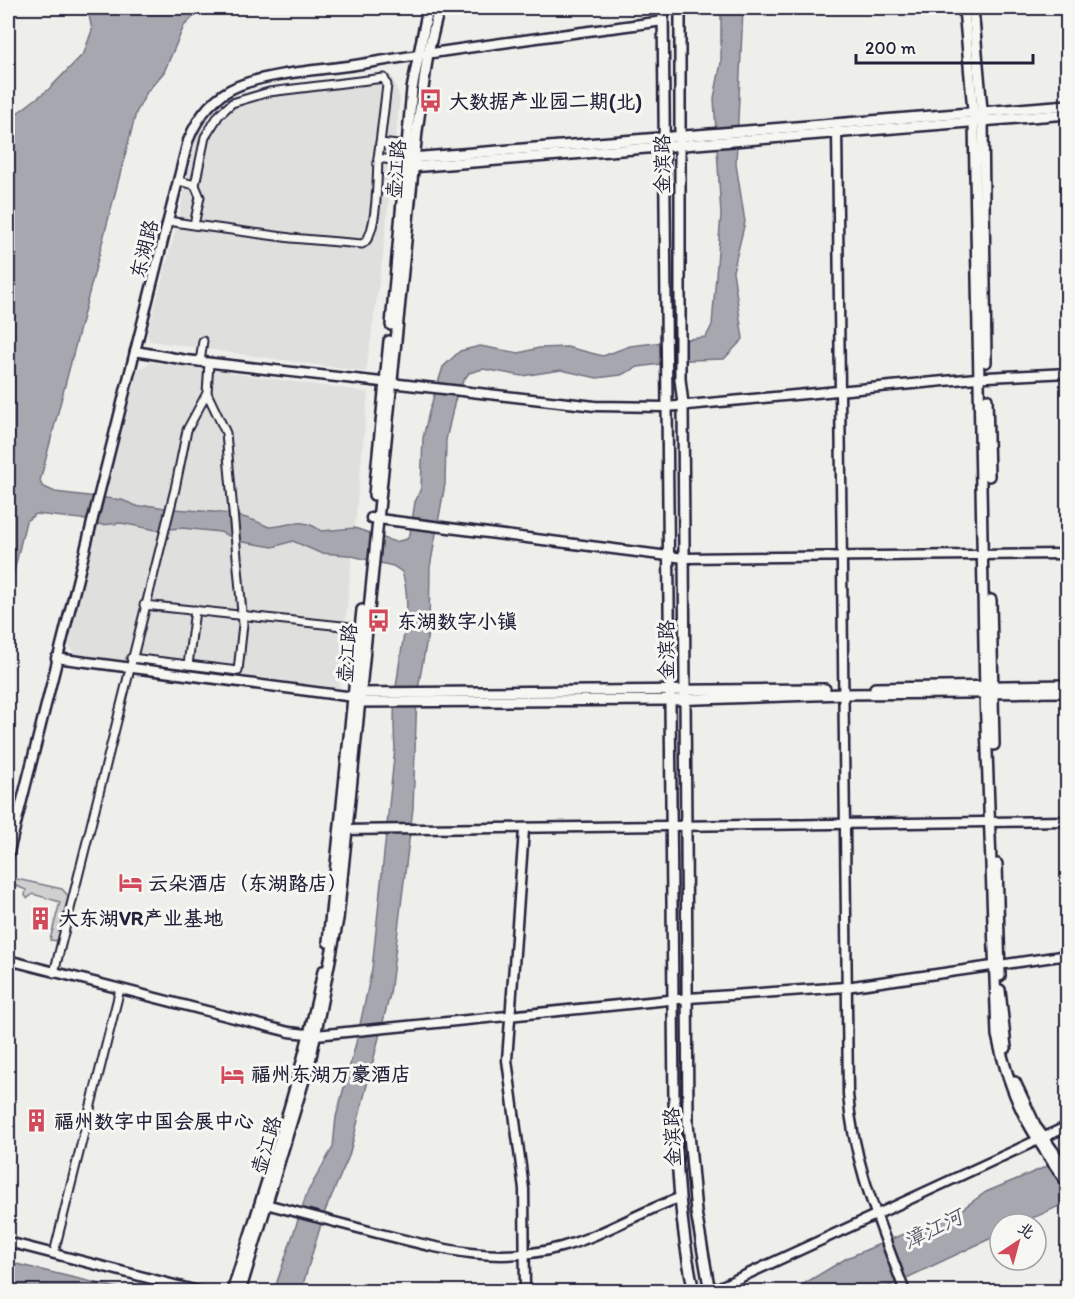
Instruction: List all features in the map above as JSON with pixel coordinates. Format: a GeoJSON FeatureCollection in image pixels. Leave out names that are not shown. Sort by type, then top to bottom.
{"type":"FeatureCollection","features":[{"type":"Feature","properties":{"kind":"main road","name":"壶江路"},"geometry":{"type":"LineString","coordinates":[[409,162],[407,146],[417,55],[428,8]]}},
{"type":"Feature","properties":{"kind":"main road","name":"壶江路"},"geometry":{"type":"LineString","coordinates":[[240,1292],[263,1204],[313,1035],[326,957],[344,830],[409,162],[428,53],[439,8]]}},
{"type":"Feature","properties":{"kind":"main road","name":"金滨路"},"geometry":{"type":"LineString","coordinates":[[663,8],[674,1032],[679,1198],[685,1249],[694,1292]]}},
{"type":"Feature","properties":{"kind":"main road","name":"金滨路"},"geometry":{"type":"LineString","coordinates":[[680,8],[680,379],[683,404],[690,1167],[709,1291]]}},
{"type":"Feature","properties":{"kind":"main road"},"geometry":{"type":"LineString","coordinates":[[964,8],[978,117]]}},
{"type":"Feature","properties":{"kind":"main road"},"geometry":{"type":"LineString","coordinates":[[973,8],[978,117],[989,690],[999,1045],[1014,1096],[1068,1184]]}},
{"type":"Feature","properties":{"kind":"main road"},"geometry":{"type":"LineString","coordinates":[[409,162],[978,117],[1068,105]]}},
{"type":"Feature","properties":{"kind":"main road"},"geometry":{"type":"LineString","coordinates":[[978,117],[1068,114]]}},
{"type":"Feature","properties":{"kind":"main road","name":"壶江路"},"geometry":{"type":"LineString","coordinates":[[356,697],[360,628],[370,565]]}},
{"type":"Feature","properties":{"kind":"main road"},"geometry":{"type":"LineString","coordinates":[[989,690],[1068,686]]}},
{"type":"Feature","properties":{"kind":"main road"},"geometry":{"type":"LineString","coordinates":[[356,697],[670,696],[843,691],[1068,692]]}},
{"type":"Feature","properties":{"kind":"main road"},"geometry":{"type":"LineString","coordinates":[[673,965],[688,964]]}},
{"type":"Feature","properties":{"kind":"main road"},"geometry":{"type":"LineString","coordinates":[[674,1032],[688,1032]]}},
{"type":"Feature","properties":{"kind":"main road"},"geometry":{"type":"LineString","coordinates":[[1051,1156],[1068,1172]]}},
{"type":"Feature","properties":{"kind":"main road","name":"壶江路"},"geometry":{"type":"LineString","coordinates":[[232,1292],[263,1204]]}},
{"type":"Feature","properties":{"kind":"street","name":"东湖路"},"geometry":{"type":"LineString","coordinates":[[8,856],[90,524],[194,126],[217,97],[232,89],[270,78],[428,53],[663,21]]}},
{"type":"Feature","properties":{"kind":"street"},"geometry":{"type":"LineString","coordinates":[[168,221],[194,225],[291,238],[365,244],[372,229],[387,85],[384,78],[269,92],[232,103],[219,115],[205,137],[195,185],[200,197],[194,225]]}},
{"type":"Feature","properties":{"kind":"street"},"geometry":{"type":"LineString","coordinates":[[837,129],[848,1106],[857,1152],[876,1214],[905,1290]]}},
{"type":"Feature","properties":{"kind":"street"},"geometry":{"type":"LineString","coordinates":[[380,143],[407,146]]}},
{"type":"Feature","properties":{"kind":"street"},"geometry":{"type":"LineString","coordinates":[[378,158],[409,162]]}},
{"type":"Feature","properties":{"kind":"street"},"geometry":{"type":"LineString","coordinates":[[179,181],[195,185]]}},
{"type":"Feature","properties":{"kind":"street"},"geometry":{"type":"LineString","coordinates":[[131,658],[238,671],[242,616],[226,433],[207,393],[203,341]]}},
{"type":"Feature","properties":{"kind":"street"},"geometry":{"type":"LineString","coordinates":[[135,351],[205,362],[595,406],[666,407],[984,378],[1068,374]]}},
{"type":"Feature","properties":{"kind":"street"},"geometry":{"type":"LineString","coordinates":[[54,972],[128,668],[175,489],[187,430],[207,393]]}},
{"type":"Feature","properties":{"kind":"street"},"geometry":{"type":"LineString","coordinates":[[374,523],[396,520],[564,543],[668,554],[684,558],[1068,554]]}},
{"type":"Feature","properties":{"kind":"street"},"geometry":{"type":"LineString","coordinates":[[144,605],[360,628]]}},
{"type":"Feature","properties":{"kind":"street"},"geometry":{"type":"LineString","coordinates":[[188,665],[195,610]]}},
{"type":"Feature","properties":{"kind":"street"},"geometry":{"type":"LineString","coordinates":[[56,658],[356,697]]}},
{"type":"Feature","properties":{"kind":"street"},"geometry":{"type":"LineString","coordinates":[[344,830],[524,830],[686,825],[1068,821]]}},
{"type":"Feature","properties":{"kind":"street"},"geometry":{"type":"LineString","coordinates":[[524,830],[509,1016],[507,1072],[524,1189],[525,1292]]}},
{"type":"Feature","properties":{"kind":"street"},"geometry":{"type":"LineString","coordinates":[[8,960],[288,1032],[313,1035],[689,999],[846,987],[1068,955]]}},
{"type":"Feature","properties":{"kind":"street"},"geometry":{"type":"LineString","coordinates":[[54,1253],[120,989]]}},
{"type":"Feature","properties":{"kind":"street"},"geometry":{"type":"LineString","coordinates":[[709,1291],[1068,1125]]}},
{"type":"Feature","properties":{"kind":"street"},"geometry":{"type":"LineString","coordinates":[[263,1204],[463,1254],[494,1257],[525,1255],[570,1245],[652,1207],[679,1198]]}},
{"type":"Feature","properties":{"kind":"street"},"geometry":{"type":"LineString","coordinates":[[8,1242],[202,1292]]}},
{"type":"Feature","properties":{"kind":"shaded area"},"geometry":{"type":"Polygon","coordinates":[[[383,73],[392,76],[400,98],[383,255],[366,372],[150,341],[147,335],[176,228],[196,137],[208,119],[235,96],[263,88],[383,73]]]}},
{"type":"Feature","properties":{"kind":"shaded area"},"geometry":{"type":"Polygon","coordinates":[[[151,362],[368,392],[339,688],[75,654],[67,642],[137,370],[151,362]]]}},
{"type":"Feature","properties":{"kind":"shaded area"},"geometry":{"type":"Polygon","coordinates":[[[12,878],[62,889],[70,898],[59,941],[50,940],[60,902],[33,894],[28,898],[25,896],[26,890],[12,884],[12,878]]]}},
{"type":"Feature","properties":{"kind":"water"},"geometry":{"type":"Polygon","coordinates":[[[94,8],[198,8],[199,11],[184,26],[164,72],[147,92],[136,113],[40,481],[42,486],[55,492],[122,500],[139,507],[153,506],[235,515],[269,527],[302,523],[314,526],[321,531],[355,528],[395,542],[407,539],[410,534],[415,502],[421,488],[423,438],[429,412],[443,367],[460,351],[480,346],[519,353],[539,348],[567,347],[603,356],[630,346],[706,337],[712,325],[721,215],[714,98],[721,63],[721,8],[743,8],[736,164],[745,222],[733,271],[743,339],[724,359],[690,360],[638,367],[621,375],[597,378],[561,370],[522,376],[483,369],[469,373],[455,400],[446,440],[445,484],[430,567],[429,628],[417,694],[413,808],[390,994],[349,1156],[325,1211],[301,1291],[274,1291],[307,1193],[333,1147],[336,1117],[356,1043],[372,969],[395,748],[395,701],[406,623],[405,584],[402,572],[393,566],[348,555],[320,553],[293,541],[273,547],[243,542],[220,532],[182,528],[156,530],[121,523],[102,525],[81,519],[36,514],[26,521],[8,597],[8,120],[49,89],[84,53],[92,30],[89,15],[94,8]]]}},
{"type":"Feature","properties":{"kind":"water","name":"漳江河"},"geometry":{"type":"Polygon","coordinates":[[[1067,1158],[1067,1202],[1046,1212],[988,1212],[988,1240],[879,1291],[790,1292],[847,1258],[962,1209],[986,1192],[1067,1158]]]}},
{"type":"Feature","properties":{"kind":"water"},"geometry":{"type":"Polygon","coordinates":[[[8,1262],[130,1291],[21,1291],[8,1288],[8,1262]]]}},
{"type":"Feature","properties":{"kind":"place","name":"大数据产业园二期(北)"},"geometry":{"type":"Point","coordinates":[431,101]}},
{"type":"Feature","properties":{"kind":"place","name":"东湖数字小镇"},"geometry":{"type":"Point","coordinates":[379,621]}},
{"type":"Feature","properties":{"kind":"place","name":"云朵酒店（东湖路店）"},"geometry":{"type":"Point","coordinates":[130,883]}},
{"type":"Feature","properties":{"kind":"place","name":"大东湖VR产业基地"},"geometry":{"type":"Point","coordinates":[41,918]}},
{"type":"Feature","properties":{"kind":"place","name":"福州东湖万豪酒店"},"geometry":{"type":"Point","coordinates":[233,1074]}},
{"type":"Feature","properties":{"kind":"place","name":"福州数字中国会展中心"},"geometry":{"type":"Point","coordinates":[36,1121]}}]}
